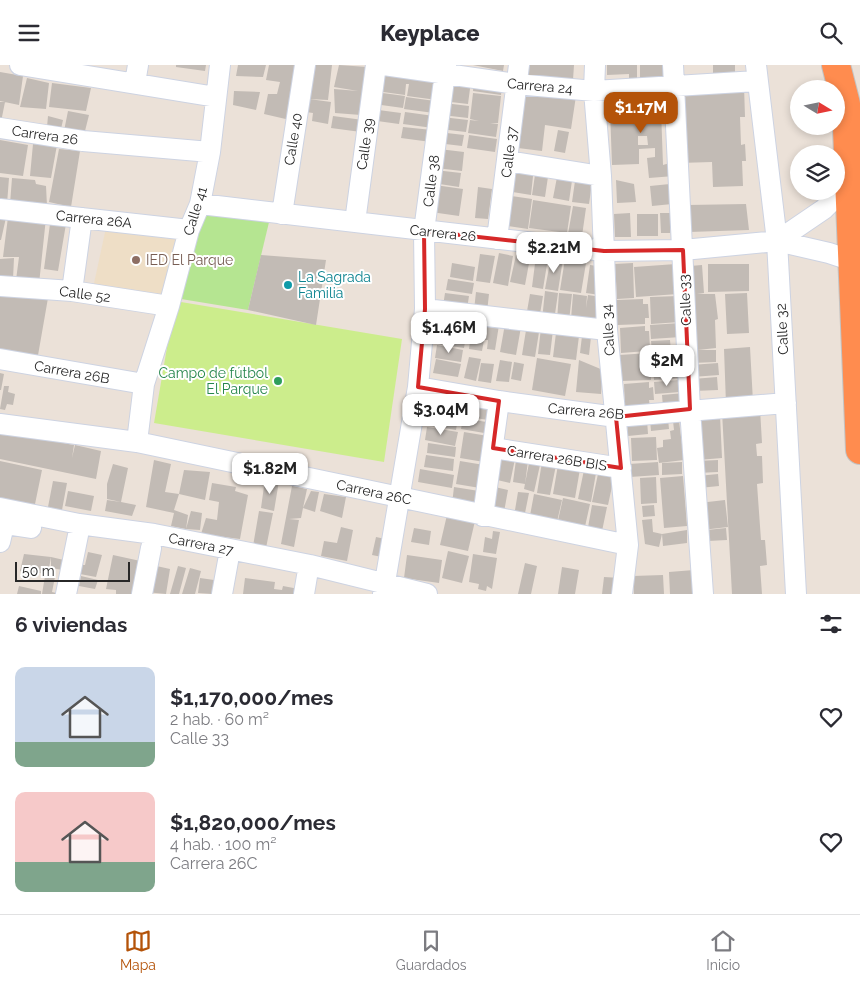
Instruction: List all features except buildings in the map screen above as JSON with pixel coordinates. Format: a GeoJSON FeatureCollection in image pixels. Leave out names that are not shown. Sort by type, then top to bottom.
{"type":"FeatureCollection","features":[{"type":"Feature","properties":{"kind":"highway"},"geometry":{"type":"LineString","coordinates":[[836,65],[846,104],[860,450]]}},
{"type":"Feature","properties":{"kind":"street"},"geometry":{"type":"LineString","coordinates":[[20,65],[136,74],[216,97]]}},
{"type":"Feature","properties":{"kind":"street","name":"Calle 41"},"geometry":{"type":"LineString","coordinates":[[137,442],[144,384],[169,306],[189,230],[200,203],[210,152],[220,65]]}},
{"type":"Feature","properties":{"kind":"street","name":"Calle 40"},"geometry":{"type":"LineString","coordinates":[[282,214],[305,65]]}},
{"type":"Feature","properties":{"kind":"street","name":"Calle 39"},"geometry":{"type":"LineString","coordinates":[[355,222],[376,65]]}},
{"type":"Feature","properties":{"kind":"street","name":"Carrera 24"},"geometry":{"type":"LineString","coordinates":[[384,65],[518,75],[594,91],[673,75],[757,73]]}},
{"type":"Feature","properties":{"kind":"street","name":"Calle 34"},"geometry":{"type":"LineString","coordinates":[[595,65],[594,91],[601,176],[607,330],[628,545],[622,594]]}},
{"type":"Feature","properties":{"kind":"street","name":"Calle 38"},"geometry":{"type":"LineString","coordinates":[[388,589],[418,387],[425,309],[424,231],[445,70]]}},
{"type":"Feature","properties":{"kind":"street","name":"Calle 32"},"geometry":{"type":"LineString","coordinates":[[757,73],[777,241],[796,594]]}},
{"type":"Feature","properties":{"kind":"street","name":"Calle 37"},"geometry":{"type":"LineString","coordinates":[[497,239],[518,75]]}},
{"type":"Feature","properties":{"kind":"street","name":"Calle 33"},"geometry":{"type":"LineString","coordinates":[[673,75],[690,409],[703,594]]}},
{"type":"Feature","properties":{"kind":"street","name":"Carrera 26"},"geometry":{"type":"LineString","coordinates":[[0,128],[83,141],[210,152]]}},
{"type":"Feature","properties":{"kind":"street"},"geometry":{"type":"LineString","coordinates":[[508,161],[601,176]]}},
{"type":"Feature","properties":{"kind":"street","name":"Carrera 26"},"geometry":{"type":"LineString","coordinates":[[777,241],[824,209],[849,184]]}},
{"type":"Feature","properties":{"kind":"street","name":"Carrera 26"},"geometry":{"type":"LineString","coordinates":[[200,203],[604,251],[683,250],[777,241],[853,261]]}},
{"type":"Feature","properties":{"kind":"street","name":"Carrera 26A"},"geometry":{"type":"LineString","coordinates":[[0,209],[189,230]]}},
{"type":"Feature","properties":{"kind":"street"},"geometry":{"type":"LineString","coordinates":[[72,291],[82,218]]}},
{"type":"Feature","properties":{"kind":"street","name":"Calle 52"},"geometry":{"type":"LineString","coordinates":[[0,286],[72,291],[169,306]]}},
{"type":"Feature","properties":{"kind":"street"},"geometry":{"type":"LineString","coordinates":[[425,309],[607,330]]}},
{"type":"Feature","properties":{"kind":"street","name":"Carrera 26B"},"geometry":{"type":"LineString","coordinates":[[0,359],[144,384]]}},
{"type":"Feature","properties":{"kind":"street","name":"Carrera 26B"},"geometry":{"type":"LineString","coordinates":[[418,387],[499,401],[616,417],[690,409],[786,403]]}},
{"type":"Feature","properties":{"kind":"street"},"geometry":{"type":"LineString","coordinates":[[483,516],[499,401]]}},
{"type":"Feature","properties":{"kind":"street","name":"Carrera 26C"},"geometry":{"type":"LineString","coordinates":[[0,425],[137,442],[628,545]]}},
{"type":"Feature","properties":{"kind":"street","name":"Carrera 26B BIS"},"geometry":{"type":"LineString","coordinates":[[493,448],[621,468]]}},
{"type":"Feature","properties":{"kind":"street","name":"Carrera 27"},"geometry":{"type":"LineString","coordinates":[[2,521],[79,524],[154,534],[229,556],[306,585],[388,589]]}},
{"type":"Feature","properties":{"kind":"street","name":"Carrera 27"},"geometry":{"type":"LineString","coordinates":[[2,521],[151,548],[229,556],[388,589],[427,594]]}},
{"type":"Feature","properties":{"kind":"street"},"geometry":{"type":"LineString","coordinates":[[66,594],[78,535]]}},
{"type":"Feature","properties":{"kind":"street"},"geometry":{"type":"LineString","coordinates":[[142,594],[151,548]]}},
{"type":"Feature","properties":{"kind":"street"},"geometry":{"type":"LineString","coordinates":[[222,594],[229,556]]}},
{"type":"Feature","properties":{"kind":"highlighted area"},"geometry":{"type":"Polygon","coordinates":[[[424,231],[604,251],[683,250],[690,409],[616,417],[621,468],[493,448],[499,401],[418,387],[425,309],[424,231]]]}},
{"type":"Feature","properties":{"kind":"shaded area","name":"IED El Parque"},"geometry":{"type":"Polygon","coordinates":[[[107,223],[178,232],[165,300],[93,288],[107,223]]]}},
{"type":"Feature","properties":{"kind":"green space"},"geometry":{"type":"Polygon","coordinates":[[[202,208],[270,218],[248,310],[175,298],[202,208]]]}},
{"type":"Feature","properties":{"kind":"green space","name":"Campo de fútbol El Parque"},"geometry":{"type":"Polygon","coordinates":[[[175,301],[402,339],[384,462],[154,423],[175,301]]]}},
{"type":"Feature","properties":{"kind":"place","name":"IED El Parque"},"geometry":{"type":"Point","coordinates":[136,260]}},
{"type":"Feature","properties":{"kind":"place","name":"La Sagrada Familia"},"geometry":{"type":"Point","coordinates":[288,285]}},
{"type":"Feature","properties":{"kind":"place","name":"Campo de fútbol El Parque"},"geometry":{"type":"Point","coordinates":[278,381]}}]}
